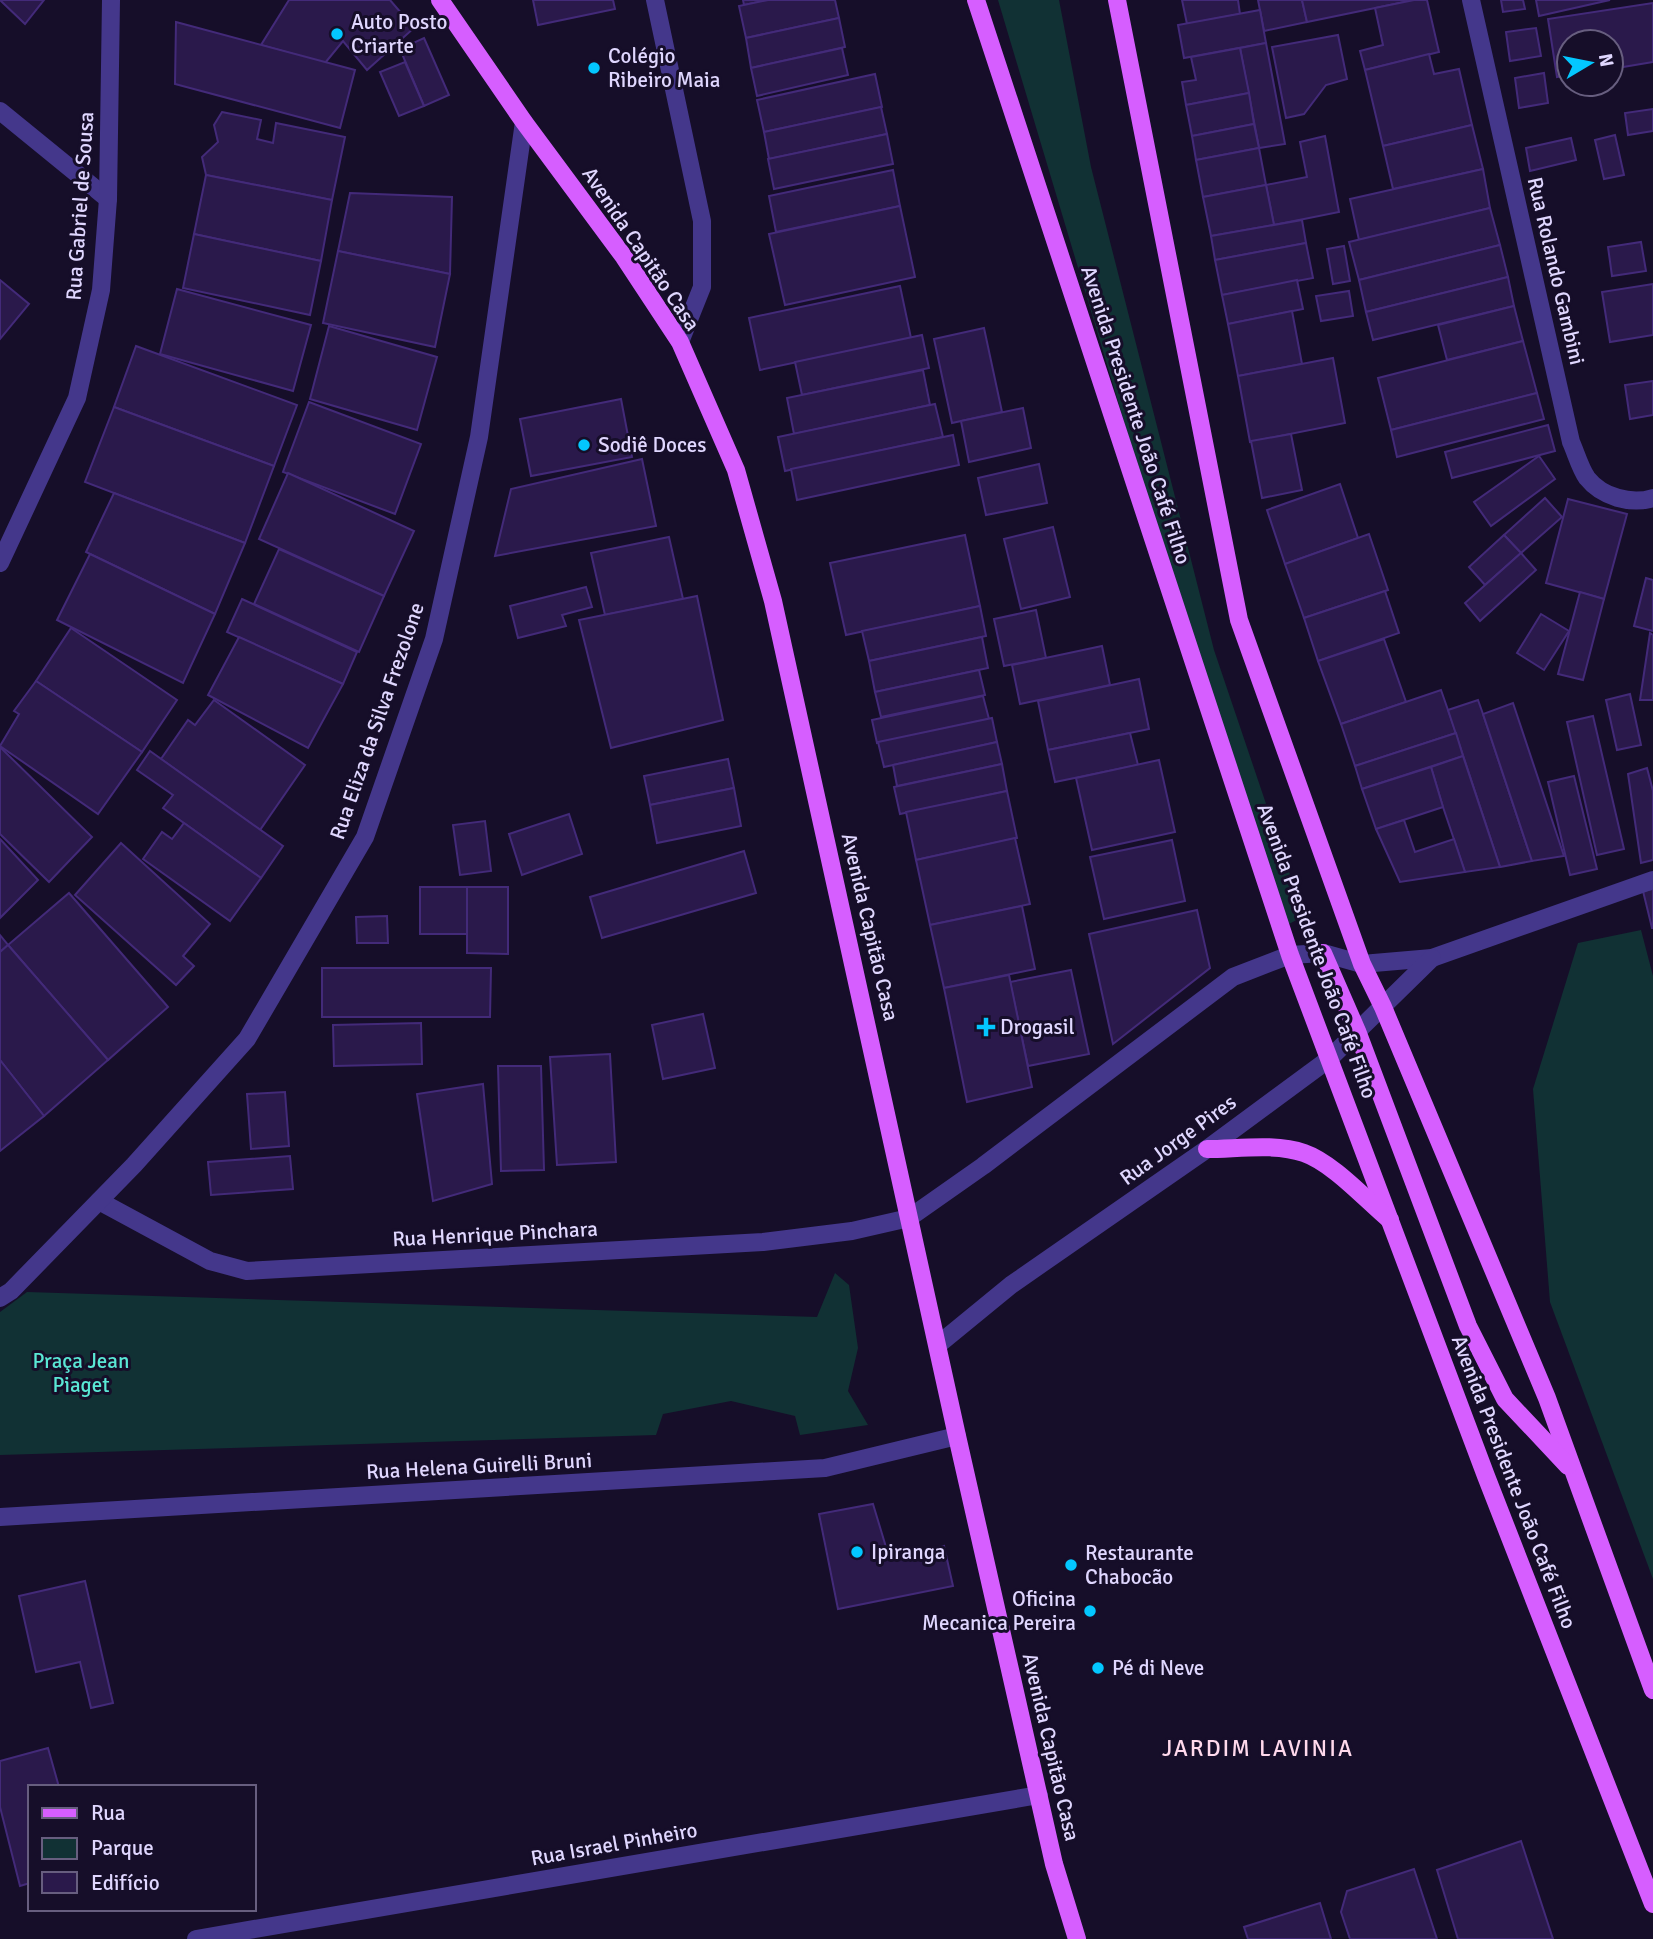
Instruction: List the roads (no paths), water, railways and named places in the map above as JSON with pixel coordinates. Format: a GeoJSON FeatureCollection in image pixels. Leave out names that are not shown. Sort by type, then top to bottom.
{"type":"FeatureCollection","features":[{"type":"Feature","properties":{"kind":"main road","name":"Avenida Capitão Casa"},"geometry":{"type":"LineString","coordinates":[[440,0],[524,122],[624,257],[680,342],[736,470],[773,601],[1054,1864],[1077,1939]]}},
{"type":"Feature","properties":{"kind":"main road","name":"Avenida Presidente João Café Filho"},"geometry":{"type":"LineString","coordinates":[[976,0],[1290,955],[1486,1476],[1653,1904]]}},
{"type":"Feature","properties":{"kind":"main road","name":"Avenida Presidente João Café Filho"},"geometry":{"type":"LineString","coordinates":[[1117,0],[1240,620],[1362,964],[1383,1007],[1547,1398],[1653,1690]]}},
{"type":"Feature","properties":{"kind":"main road"},"geometry":{"type":"LineString","coordinates":[[1323,953],[1357,1031],[1468,1326],[1505,1399],[1573,1471]]}},
{"type":"Feature","properties":{"kind":"main road"},"geometry":{"type":"LineString","coordinates":[[1207,1149],[1277,1149],[1304,1153],[1323,1163],[1390,1220]]}},
{"type":"Feature","properties":{"kind":"street","name":"Rua Gabriel de Sousa"},"geometry":{"type":"LineString","coordinates":[[0,563],[77,398],[102,290],[108,199],[111,0]]}},
{"type":"Feature","properties":{"kind":"street"},"geometry":{"type":"LineString","coordinates":[[655,0],[702,221],[702,287],[680,342]]}},
{"type":"Feature","properties":{"kind":"street","name":"Rua Rolando Gambini"},"geometry":{"type":"LineString","coordinates":[[1471,0],[1571,442],[1587,478],[1613,498],[1642,501],[1653,498]]}},
{"type":"Feature","properties":{"kind":"street"},"geometry":{"type":"LineString","coordinates":[[0,111],[108,199]]}},
{"type":"Feature","properties":{"kind":"street","name":"Rua Eliza da Silva Frezolone"},"geometry":{"type":"LineString","coordinates":[[0,1298],[11,1291],[99,1201],[247,1039],[365,837],[434,639],[478,437],[524,122]]}},
{"type":"Feature","properties":{"kind":"street","name":"Rua Jorge Pires"},"geometry":{"type":"LineString","coordinates":[[909,1218],[983,1166],[1233,977],[1290,955],[1323,953],[1362,964],[1432,958],[1653,880]]}},
{"type":"Feature","properties":{"kind":"street","name":"Rua Jorge Pires"},"geometry":{"type":"LineString","coordinates":[[939,1344],[1011,1285],[1207,1149],[1329,1059],[1432,958]]}},
{"type":"Feature","properties":{"kind":"street","name":"Rua Henrique Pinchara"},"geometry":{"type":"LineString","coordinates":[[99,1201],[210,1261],[247,1271],[763,1242],[852,1231],[909,1218]]}},
{"type":"Feature","properties":{"kind":"street","name":"Rua Helena Guirelli Bruni"},"geometry":{"type":"LineString","coordinates":[[0,1517],[825,1468],[957,1436]]}},
{"type":"Feature","properties":{"kind":"street","name":"Rua Israel Pinheiro"},"geometry":{"type":"LineString","coordinates":[[196,1939],[265,1933],[1039,1795]]}},
{"type":"Feature","properties":{"kind":"place","name":"Auto Posto Criarte"},"geometry":{"type":"Point","coordinates":[337,34]}},
{"type":"Feature","properties":{"kind":"place","name":"Colégio Ribeiro Maia"},"geometry":{"type":"Point","coordinates":[594,68]}},
{"type":"Feature","properties":{"kind":"place","name":"Sodiê Doces"},"geometry":{"type":"Point","coordinates":[584,445]}},
{"type":"Feature","properties":{"kind":"place","name":"Drogasil"},"geometry":{"type":"Point","coordinates":[986,1027]}},
{"type":"Feature","properties":{"kind":"place","name":"Ipiranga"},"geometry":{"type":"Point","coordinates":[857,1552]}},
{"type":"Feature","properties":{"kind":"place","name":"Restaurante Chabocão"},"geometry":{"type":"Point","coordinates":[1071,1565]}},
{"type":"Feature","properties":{"kind":"place","name":"Oficina Mecanica Pereira"},"geometry":{"type":"Point","coordinates":[1090,1611]}},
{"type":"Feature","properties":{"kind":"place","name":"Pé di Neve"},"geometry":{"type":"Point","coordinates":[1098,1668]}},
{"type":"Feature","properties":{"kind":"district","name":"JARDIM LAVINIA"},"geometry":{"type":"Point","coordinates":[1258,1748]}},
{"type":"Feature","properties":{"kind":"park label","name":"Praça Jean Piaget"},"geometry":{"type":"Point","coordinates":[81,1373]}}]}
